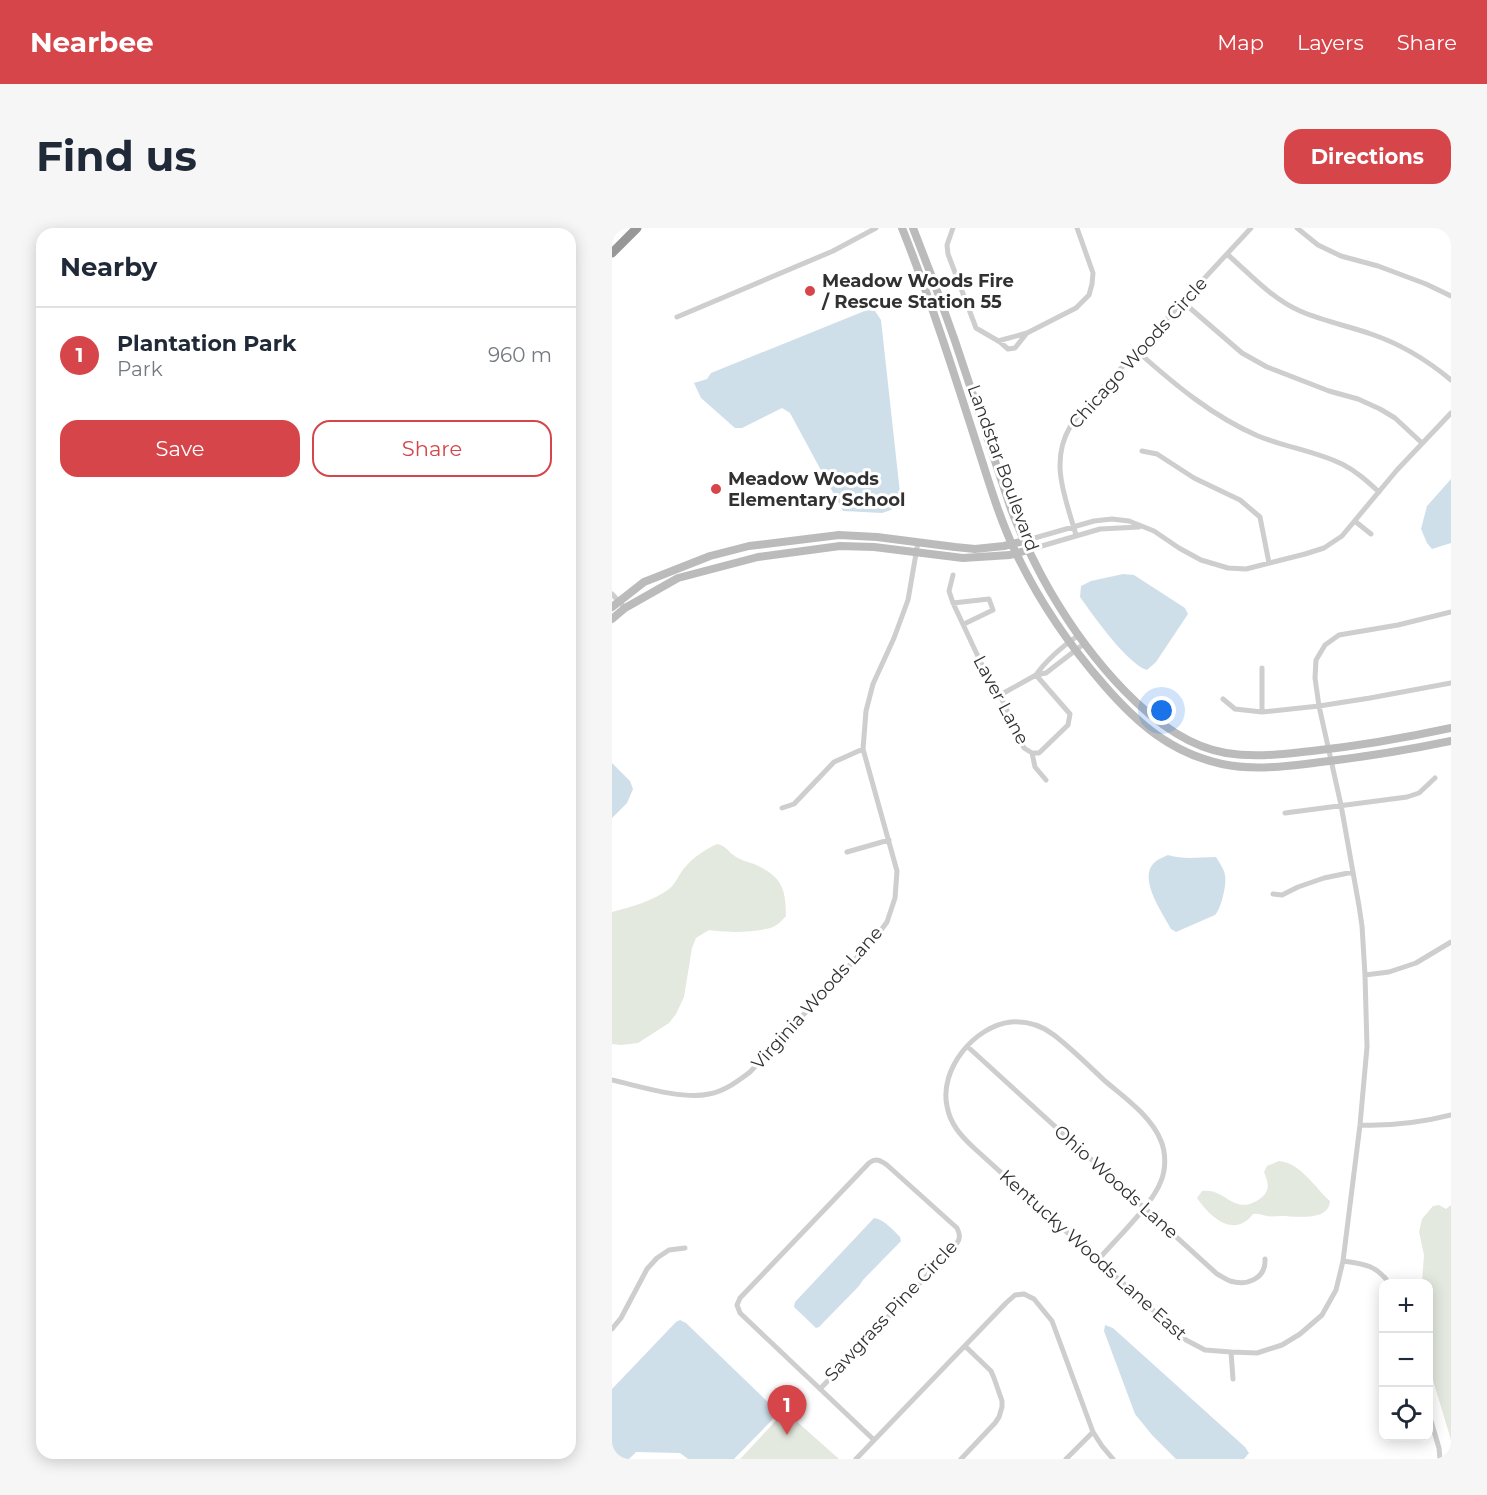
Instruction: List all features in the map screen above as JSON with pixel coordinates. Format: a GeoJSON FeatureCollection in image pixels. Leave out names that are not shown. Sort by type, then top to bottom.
{"type":"FeatureCollection","features":[{"type":"Feature","properties":{"kind":"highway"},"geometry":{"type":"LineString","coordinates":[[612,253],[637,228]]}},
{"type":"Feature","properties":{"kind":"street"},"geometry":{"type":"LineString","coordinates":[[677,317],[833,251],[876,228]]}},
{"type":"Feature","properties":{"kind":"street","name":"Landstar Boulevard"},"geometry":{"type":"LineString","coordinates":[[902,228],[923,279],[1014,549],[1039,596],[1069,642],[1114,696],[1137,719],[1157,736],[1189,754],[1223,764],[1256,768],[1376,755],[1451,741]]}},
{"type":"Feature","properties":{"kind":"street","name":"Landstar Boulevard"},"geometry":{"type":"LineString","coordinates":[[913,228],[943,307],[1011,509],[1028,550],[1050,591],[1079,635],[1123,689],[1145,710],[1167,727],[1195,743],[1224,753],[1259,756],[1372,743],[1451,728]]}},
{"type":"Feature","properties":{"kind":"street"},"geometry":{"type":"LineString","coordinates":[[953,228],[947,245],[948,254],[976,328],[1008,349],[1015,348],[1027,333]]}},
{"type":"Feature","properties":{"kind":"street"},"geometry":{"type":"LineString","coordinates":[[998,341],[1027,333],[1076,308],[1089,295],[1093,273],[1077,228]]}},
{"type":"Feature","properties":{"kind":"street","name":"Chicago Woods Circle"},"geometry":{"type":"LineString","coordinates":[[1076,536],[1061,487],[1059,453],[1070,427],[1087,405],[1251,228]]}},
{"type":"Feature","properties":{"kind":"street"},"geometry":{"type":"LineString","coordinates":[[1297,228],[1318,244],[1341,256],[1388,270],[1451,296]]}},
{"type":"Feature","properties":{"kind":"street"},"geometry":{"type":"LineString","coordinates":[[1227,254],[1269,291],[1300,311],[1396,344],[1431,363],[1451,380]]}},
{"type":"Feature","properties":{"kind":"street"},"geometry":{"type":"LineString","coordinates":[[1183,302],[1222,337],[1251,358],[1267,367],[1380,409],[1395,418],[1422,443]]}},
{"type":"Feature","properties":{"kind":"street"},"geometry":{"type":"LineString","coordinates":[[1137,351],[1197,402],[1227,421],[1260,436],[1341,464],[1359,474],[1379,492]]}},
{"type":"Feature","properties":{"kind":"street"},"geometry":{"type":"LineString","coordinates":[[614,610],[625,608],[678,578],[758,557],[840,546],[874,547],[963,558],[1014,549],[1024,541],[1094,521],[1112,519],[1144,526],[1201,560],[1228,568],[1246,568],[1269,563],[1324,548],[1342,536],[1397,470],[1451,413]]}},
{"type":"Feature","properties":{"kind":"street"},"geometry":{"type":"LineString","coordinates":[[1142,452],[1157,454],[1194,478],[1240,500],[1260,517],[1269,563]]}},
{"type":"Feature","properties":{"kind":"street"},"geometry":{"type":"LineString","coordinates":[[1356,522],[1371,534]]}},
{"type":"Feature","properties":{"kind":"street"},"geometry":{"type":"LineString","coordinates":[[614,610],[644,582],[710,556],[749,546],[838,536],[877,537],[975,549],[1028,550],[1100,529],[1144,526]]}},
{"type":"Feature","properties":{"kind":"street","name":"Virginia Woods Lane"},"geometry":{"type":"LineString","coordinates":[[612,1080],[692,1096],[709,1094],[736,1083],[876,937],[887,922],[895,898],[897,871],[863,750],[866,711],[873,684],[908,600],[918,542]]}},
{"type":"Feature","properties":{"kind":"street","name":"Laver Lane"},"geometry":{"type":"LineString","coordinates":[[953,575],[949,591],[953,603],[1024,748],[1032,753],[1039,753],[1068,725],[1070,714],[1036,675]]}},
{"type":"Feature","properties":{"kind":"street"},"geometry":{"type":"LineString","coordinates":[[612,594],[614,610]]}},
{"type":"Feature","properties":{"kind":"street"},"geometry":{"type":"LineString","coordinates":[[953,603],[989,599],[993,610],[964,624]]}},
{"type":"Feature","properties":{"kind":"street","name":"Kentucky Woods Lane East"},"geometry":{"type":"LineString","coordinates":[[1098,1260],[1157,1190],[1164,1170],[1162,1142],[1149,1121],[1043,1027],[1016,1022],[999,1025],[981,1035],[968,1047],[952,1069],[946,1093],[947,1107],[954,1125],[974,1148],[1186,1340],[1205,1350],[1231,1352],[1257,1353],[1282,1345],[1300,1334],[1322,1315],[1336,1290],[1343,1261],[1360,1125],[1367,1047],[1365,975],[1362,926],[1341,805],[1319,706],[1315,678],[1316,660],[1325,645],[1339,635],[1398,625],[1451,612]]}},
{"type":"Feature","properties":{"kind":"street"},"geometry":{"type":"LineString","coordinates":[[1036,675],[1042,666],[1079,635]]}},
{"type":"Feature","properties":{"kind":"street"},"geometry":{"type":"LineString","coordinates":[[1000,695],[1036,675],[1046,673],[1085,643]]}},
{"type":"Feature","properties":{"kind":"street"},"geometry":{"type":"LineString","coordinates":[[1262,668],[1262,712]]}},
{"type":"Feature","properties":{"kind":"street"},"geometry":{"type":"LineString","coordinates":[[1223,699],[1234,709],[1262,712],[1319,706],[1451,683]]}},
{"type":"Feature","properties":{"kind":"street"},"geometry":{"type":"LineString","coordinates":[[782,808],[794,804],[834,762],[863,750]]}},
{"type":"Feature","properties":{"kind":"street"},"geometry":{"type":"LineString","coordinates":[[1032,753],[1035,767],[1046,780]]}},
{"type":"Feature","properties":{"kind":"street"},"geometry":{"type":"LineString","coordinates":[[1285,813],[1407,797],[1419,793],[1435,778]]}},
{"type":"Feature","properties":{"kind":"street"},"geometry":{"type":"LineString","coordinates":[[847,852],[889,840]]}},
{"type":"Feature","properties":{"kind":"street"},"geometry":{"type":"LineString","coordinates":[[1273,894],[1282,895],[1324,878],[1353,872]]}},
{"type":"Feature","properties":{"kind":"street"},"geometry":{"type":"LineString","coordinates":[[1365,975],[1389,972],[1416,963],[1451,942]]}},
{"type":"Feature","properties":{"kind":"street","name":"Ohio Woods Lane"},"geometry":{"type":"LineString","coordinates":[[968,1047],[1217,1274],[1230,1281],[1244,1282],[1257,1278],[1265,1267],[1265,1259]]}},
{"type":"Feature","properties":{"kind":"street"},"geometry":{"type":"LineString","coordinates":[[1360,1125],[1385,1126],[1427,1121],[1451,1115]]}},
{"type":"Feature","properties":{"kind":"street","name":"Sawgrass Pine Circle"},"geometry":{"type":"LineString","coordinates":[[820,1389],[959,1240],[957,1228],[880,1160],[869,1163],[740,1298],[737,1305],[740,1313],[820,1389],[874,1440]]}},
{"type":"Feature","properties":{"kind":"street"},"geometry":{"type":"LineString","coordinates":[[612,1329],[621,1318],[647,1269],[669,1250],[685,1248]]}},
{"type":"Feature","properties":{"kind":"street"},"geometry":{"type":"LineString","coordinates":[[1343,1261],[1371,1265],[1386,1279]]}},
{"type":"Feature","properties":{"kind":"street"},"geometry":{"type":"LineString","coordinates":[[856,1459],[1006,1303],[1015,1295],[1024,1294],[1034,1299],[1052,1321],[1093,1432],[1113,1459]]}},
{"type":"Feature","properties":{"kind":"street"},"geometry":{"type":"LineString","coordinates":[[961,1459],[995,1423],[1002,1407],[991,1371],[965,1346]]}},
{"type":"Feature","properties":{"kind":"street"},"geometry":{"type":"LineString","coordinates":[[1231,1352],[1233,1379]]}},
{"type":"Feature","properties":{"kind":"street"},"geometry":{"type":"LineString","coordinates":[[1433,1428],[1440,1459]]}},
{"type":"Feature","properties":{"kind":"street"},"geometry":{"type":"LineString","coordinates":[[1066,1459],[1093,1432]]}},
{"type":"Feature","properties":{"kind":"shaded area"},"geometry":{"type":"Polygon","coordinates":[[[867,310],[875,311],[881,320],[901,502],[891,510],[882,513],[843,511],[790,413],[782,408],[742,428],[735,428],[701,398],[694,383],[707,379],[711,373],[867,310]]]}},
{"type":"Feature","properties":{"kind":"shaded area"},"geometry":{"type":"Polygon","coordinates":[[[1451,479],[1451,543],[1432,549],[1421,529],[1427,506],[1451,479]]]}},
{"type":"Feature","properties":{"kind":"shaded area"},"geometry":{"type":"Polygon","coordinates":[[[1123,574],[1134,575],[1185,608],[1188,614],[1156,662],[1147,670],[1120,649],[1080,597],[1081,586],[1091,581],[1123,574]]]}},
{"type":"Feature","properties":{"kind":"shaded area"},"geometry":{"type":"Polygon","coordinates":[[[612,763],[630,781],[633,789],[627,803],[612,818],[612,763]]]}},
{"type":"Feature","properties":{"kind":"shaded area"},"geometry":{"type":"Polygon","coordinates":[[[717,844],[738,858],[763,868],[776,878],[785,897],[786,916],[776,925],[761,930],[724,932],[709,930],[696,938],[692,948],[684,997],[669,1023],[638,1043],[612,1044],[612,912],[642,903],[663,893],[672,886],[692,860],[717,844]]]}},
{"type":"Feature","properties":{"kind":"shaded area"},"geometry":{"type":"Polygon","coordinates":[[[1168,855],[1186,858],[1216,857],[1225,875],[1223,896],[1215,915],[1176,932],[1171,929],[1157,905],[1149,877],[1150,869],[1155,862],[1168,855]]]}},
{"type":"Feature","properties":{"kind":"shaded area"},"geometry":{"type":"Polygon","coordinates":[[[1279,1161],[1301,1171],[1330,1201],[1324,1212],[1302,1217],[1253,1214],[1238,1225],[1230,1225],[1215,1218],[1197,1198],[1202,1191],[1210,1191],[1237,1204],[1252,1203],[1266,1192],[1267,1183],[1264,1172],[1267,1166],[1279,1161]]]}},
{"type":"Feature","properties":{"kind":"shaded area"},"geometry":{"type":"Polygon","coordinates":[[[1439,1205],[1446,1209],[1451,1205],[1451,1440],[1433,1380],[1433,1279],[1422,1279],[1424,1255],[1419,1232],[1422,1219],[1433,1206],[1439,1205]]]}},
{"type":"Feature","properties":{"kind":"shaded area"},"geometry":{"type":"Polygon","coordinates":[[[874,1218],[888,1226],[900,1237],[901,1241],[816,1328],[794,1307],[795,1302],[874,1218]]]}},
{"type":"Feature","properties":{"kind":"shaded area"},"geometry":{"type":"Polygon","coordinates":[[[680,1320],[686,1323],[773,1407],[776,1413],[734,1459],[688,1459],[680,1453],[636,1452],[629,1459],[612,1459],[612,1389],[680,1320]]]}},
{"type":"Feature","properties":{"kind":"shaded area"},"geometry":{"type":"Polygon","coordinates":[[[1105,1325],[1113,1328],[1245,1447],[1249,1453],[1244,1459],[1176,1459],[1135,1414],[1104,1331],[1105,1325]]]}},
{"type":"Feature","properties":{"kind":"shaded area"},"geometry":{"type":"Polygon","coordinates":[[[785,1411],[839,1459],[740,1459],[785,1411]]]}},
{"type":"Feature","properties":{"kind":"place","name":"Meadow Woods Fire / Rescue Station 55"},"geometry":{"type":"Point","coordinates":[810,291]}},
{"type":"Feature","properties":{"kind":"place","name":"Meadow Woods Elementary School"},"geometry":{"type":"Point","coordinates":[716,489]}},
{"type":"Feature","properties":{"kind":"place","name":"Plantation Park"},"geometry":{"type":"Point","coordinates":[787,1435]}}]}
